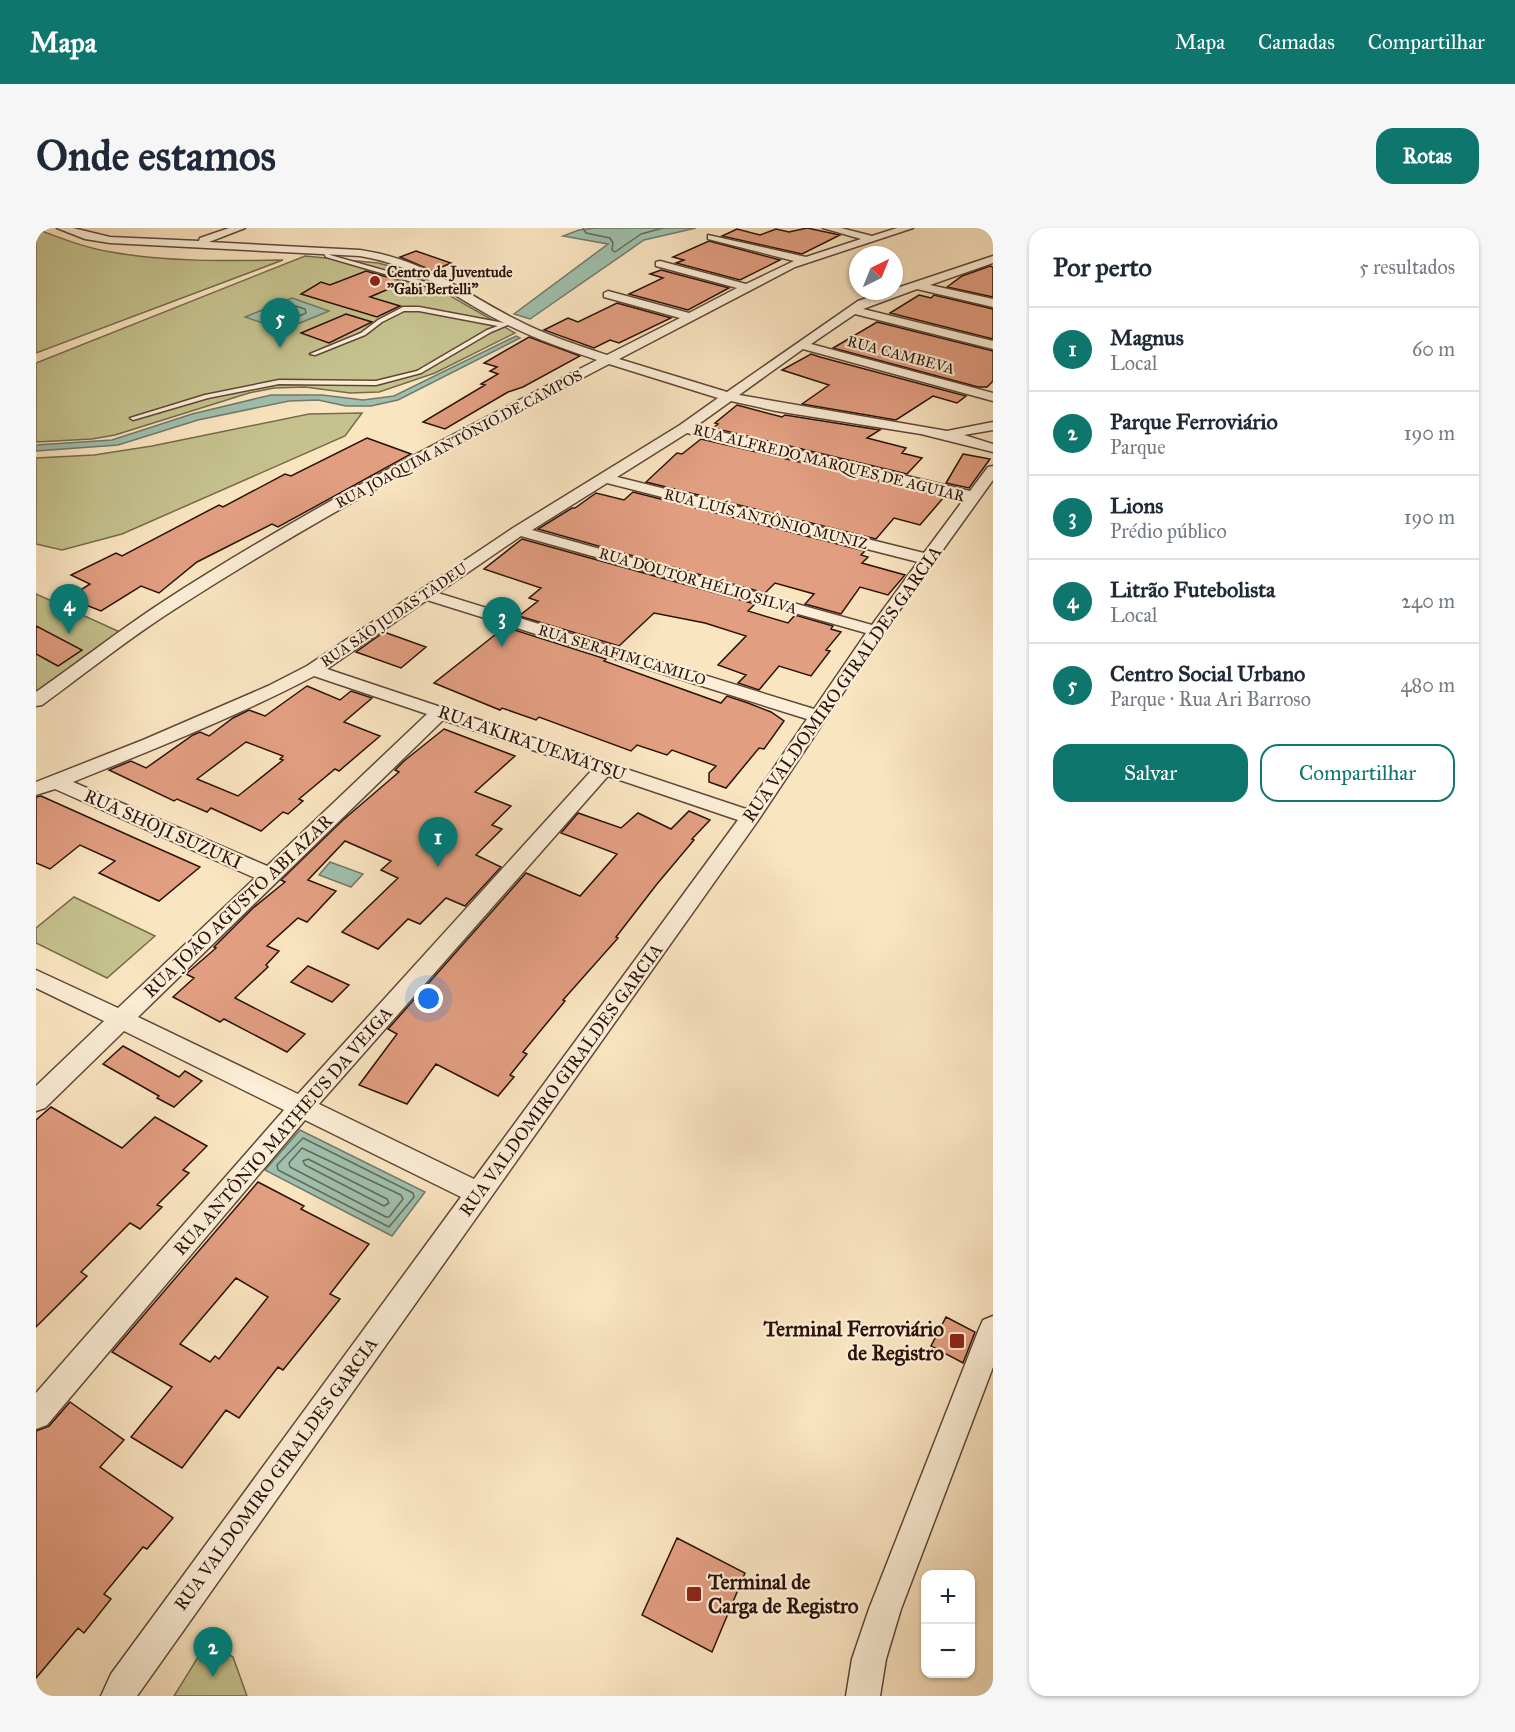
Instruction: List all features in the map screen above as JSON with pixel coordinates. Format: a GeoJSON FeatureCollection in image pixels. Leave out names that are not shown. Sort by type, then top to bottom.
{"type":"FeatureCollection","features":[{"type":"Feature","properties":{"kind":"street"},"geometry":{"type":"LineString","coordinates":[[62,228],[102,239],[371,254],[398,259],[427,272],[508,324],[608,359],[728,396],[928,431],[993,447]]}},
{"type":"Feature","properties":{"kind":"street"},"geometry":{"type":"LineString","coordinates":[[191,245],[240,228]]}},
{"type":"Feature","properties":{"kind":"street"},"geometry":{"type":"LineString","coordinates":[[828,228],[873,239]]}},
{"type":"Feature","properties":{"kind":"street","name":"RUA JOAQUIM ANTÔNIO DE CAMPOS"},"geometry":{"type":"LineString","coordinates":[[36,701],[149,617],[266,545],[449,442],[745,287],[805,260],[909,228]]}},
{"type":"Feature","properties":{"kind":"street"},"geometry":{"type":"LineString","coordinates":[[712,237],[805,260]]}},
{"type":"Feature","properties":{"kind":"street","name":"RUA SÃO JUDAS TADEU"},"geometry":{"type":"LineString","coordinates":[[903,286],[916,285],[990,261]]}},
{"type":"Feature","properties":{"kind":"street"},"geometry":{"type":"LineString","coordinates":[[660,264],[745,287]]}},
{"type":"Feature","properties":{"kind":"street"},"geometry":{"type":"LineString","coordinates":[[916,285],[993,303]]}},
{"type":"Feature","properties":{"kind":"street"},"geometry":{"type":"LineString","coordinates":[[608,295],[691,317]]}},
{"type":"Feature","properties":{"kind":"street","name":"RUA SÃO JUDAS TADEU"},"geometry":{"type":"LineString","coordinates":[[36,789],[170,735],[274,690],[313,670],[428,595],[519,531],[685,428],[801,345],[869,300]]}},
{"type":"Feature","properties":{"kind":"street"},"geometry":{"type":"LineString","coordinates":[[853,310],[993,345]]}},
{"type":"Feature","properties":{"kind":"street","name":"RUA CAMBEVA"},"geometry":{"type":"LineString","coordinates":[[801,345],[993,397]]}},
{"type":"Feature","properties":{"kind":"street"},"geometry":{"type":"LineString","coordinates":[[928,431],[960,433],[992,425]]}},
{"type":"Feature","properties":{"kind":"street"},"geometry":{"type":"LineString","coordinates":[[992,425],[984,435],[993,447]]}},
{"type":"Feature","properties":{"kind":"street","name":"RUA ALFREDO MARQUES DE AGUIAR"},"geometry":{"type":"LineString","coordinates":[[685,428],[974,497]]}},
{"type":"Feature","properties":{"kind":"street","name":"RUA VALDOMIRO GIRALDES GARCIA"},"geometry":{"type":"LineString","coordinates":[[117,1693],[480,1194],[750,817],[817,716],[927,559],[993,471]]}},
{"type":"Feature","properties":{"kind":"street","name":"RUA LUÍS ANTÔNIO MUNIZ"},"geometry":{"type":"LineString","coordinates":[[605,478],[927,559]]}},
{"type":"Feature","properties":{"kind":"street","name":"RUA DOUTOR HÉLIO SILVA"},"geometry":{"type":"LineString","coordinates":[[519,531],[876,631]]}},
{"type":"Feature","properties":{"kind":"street","name":"RUA SERAFIM CAMILO"},"geometry":{"type":"LineString","coordinates":[[428,595],[817,716]]}},
{"type":"Feature","properties":{"kind":"street","name":"RUA AKIRA UEMATSU"},"geometry":{"type":"LineString","coordinates":[[313,670],[750,817]]}},
{"type":"Feature","properties":{"kind":"street","name":"RUA JOÃO AGUSTO ABI AZAR"},"geometry":{"type":"LineString","coordinates":[[36,1101],[440,712]]}},
{"type":"Feature","properties":{"kind":"street","name":"RUA ANTÔNIO MATHEUS DA VEIGA"},"geometry":{"type":"LineString","coordinates":[[36,1415],[301,1108],[605,768]]}},
{"type":"Feature","properties":{"kind":"street","name":"RUA SHOJI SUZUKI"},"geometry":{"type":"LineString","coordinates":[[57,782],[270,876]]}},
{"type":"Feature","properties":{"kind":"street"},"geometry":{"type":"LineString","coordinates":[[36,978],[480,1194]]}},
{"type":"Feature","properties":{"kind":"street"},"geometry":{"type":"LineString","coordinates":[[863,1696],[869,1659],[885,1609],[993,1329]]}},
{"type":"Feature","properties":{"kind":"lane"},"geometry":{"type":"LineString","coordinates":[[313,354],[363,334],[380,321],[403,309],[419,309],[508,324]]}},
{"type":"Feature","properties":{"kind":"lane"},"geometry":{"type":"LineString","coordinates":[[133,418],[207,396],[279,382],[311,380],[344,383],[389,380],[431,367],[489,331],[508,324]]}},
{"type":"Feature","properties":{"kind":"shaded area"},"geometry":{"type":"Polygon","coordinates":[[[36,229],[92,248],[153,258],[283,260],[36,353],[36,229]]]}},
{"type":"Feature","properties":{"kind":"shaded area"},"geometry":{"type":"Polygon","coordinates":[[[305,256],[378,263],[405,270],[515,333],[435,373],[379,392],[350,393],[305,387],[274,388],[249,393],[115,435],[92,439],[36,442],[36,363],[305,256]]]}},
{"type":"Feature","properties":{"kind":"shaded area"},"geometry":{"type":"Polygon","coordinates":[[[362,413],[345,436],[122,534],[62,550],[36,544],[36,458],[94,455],[152,446],[309,414],[362,413]]]}},
{"type":"Feature","properties":{"kind":"shaded area"},"geometry":{"type":"Polygon","coordinates":[[[36,594],[122,633],[36,697],[36,594]]]}},
{"type":"Feature","properties":{"kind":"shaded area"},"geometry":{"type":"Polygon","coordinates":[[[74,897],[155,936],[107,978],[36,943],[36,928],[74,897]]]}},
{"type":"Feature","properties":{"kind":"shaded area"},"geometry":{"type":"Polygon","coordinates":[[[208,1641],[233,1657],[247,1696],[174,1696],[208,1641]]]}},
{"type":"Feature","properties":{"kind":"water"},"geometry":{"type":"Polygon","coordinates":[[[696,228],[644,240],[530,319],[514,314],[608,244],[563,236],[579,230],[696,228]]]}},
{"type":"Feature","properties":{"kind":"water"},"geometry":{"type":"Polygon","coordinates":[[[292,298],[329,311],[283,330],[245,317],[292,298]]]}},
{"type":"Feature","properties":{"kind":"water"},"geometry":{"type":"Polygon","coordinates":[[[516,336],[520,338],[398,400],[371,406],[346,406],[318,400],[289,401],[198,420],[118,445],[36,451],[36,445],[112,440],[192,414],[271,395],[322,395],[363,400],[394,396],[516,336]]]}},
{"type":"Feature","properties":{"kind":"water"},"geometry":{"type":"Polygon","coordinates":[[[330,862],[363,874],[351,887],[319,875],[330,862]]]}},
{"type":"Feature","properties":{"kind":"water"},"geometry":{"type":"Polygon","coordinates":[[[300,1130],[425,1192],[392,1236],[265,1170],[300,1130]]]}},
{"type":"Feature","properties":{"kind":"building"},"geometry":{"type":"Polygon","coordinates":[[[807,228],[840,235],[802,254],[722,236],[737,229],[760,235],[776,229],[789,232],[807,228]]]}},
{"type":"Feature","properties":{"kind":"building"},"geometry":{"type":"Polygon","coordinates":[[[709,241],[780,260],[740,280],[676,263],[684,260],[673,257],[709,241]]]}},
{"type":"Feature","properties":{"kind":"building"},"geometry":{"type":"Polygon","coordinates":[[[416,251],[451,263],[433,271],[400,257],[416,251]]]}},
{"type":"Feature","properties":{"kind":"building"},"geometry":{"type":"Polygon","coordinates":[[[993,267],[993,297],[947,287],[962,276],[993,267]]]}},
{"type":"Feature","properties":{"kind":"building"},"geometry":{"type":"Polygon","coordinates":[[[661,270],[729,288],[688,310],[629,294],[663,278],[650,274],[661,270]]]}},
{"type":"Feature","properties":{"kind":"building"},"geometry":{"type":"Polygon","coordinates":[[[366,271],[405,282],[370,297],[400,306],[377,317],[301,294],[321,282],[330,285],[366,271]]]}},
{"type":"Feature","properties":{"kind":"building"},"geometry":{"type":"Polygon","coordinates":[[[919,295],[931,298],[934,295],[993,309],[993,339],[890,313],[919,295]]]}},
{"type":"Feature","properties":{"kind":"building"},"geometry":{"type":"Polygon","coordinates":[[[617,303],[671,318],[619,343],[610,340],[594,348],[544,330],[568,318],[578,322],[617,303]]]}},
{"type":"Feature","properties":{"kind":"building"},"geometry":{"type":"Polygon","coordinates":[[[346,314],[372,322],[329,343],[301,333],[346,314]]]}},
{"type":"Feature","properties":{"kind":"building"},"geometry":{"type":"Polygon","coordinates":[[[877,322],[993,351],[993,381],[987,387],[978,387],[833,348],[877,322]]]}},
{"type":"Feature","properties":{"kind":"building"},"geometry":{"type":"Polygon","coordinates":[[[529,337],[580,356],[523,387],[508,392],[445,429],[423,422],[485,385],[481,384],[498,374],[490,371],[497,367],[484,363],[529,337]]]}},
{"type":"Feature","properties":{"kind":"building"},"geometry":{"type":"Polygon","coordinates":[[[811,354],[966,396],[957,403],[933,396],[896,420],[802,404],[829,385],[782,370],[811,354]]]}},
{"type":"Feature","properties":{"kind":"building"},"geometry":{"type":"Polygon","coordinates":[[[737,405],[782,417],[785,415],[880,430],[867,438],[906,448],[902,453],[922,458],[907,474],[713,428],[718,424],[715,423],[737,405]]]}},
{"type":"Feature","properties":{"kind":"building"},"geometry":{"type":"Polygon","coordinates":[[[367,438],[411,454],[278,527],[272,524],[197,562],[159,593],[141,586],[101,611],[68,598],[90,584],[71,575],[116,553],[122,556],[219,505],[223,507],[285,474],[291,476],[367,438]]]}},
{"type":"Feature","properties":{"kind":"building"},"geometry":{"type":"Polygon","coordinates":[[[701,439],[944,497],[920,525],[894,518],[876,539],[646,482],[677,453],[682,454],[701,439]]]}},
{"type":"Feature","properties":{"kind":"building"},"geometry":{"type":"Polygon","coordinates":[[[963,454],[990,459],[969,488],[946,483],[963,454]]]}},
{"type":"Feature","properties":{"kind":"building"},"geometry":{"type":"Polygon","coordinates":[[[633,492],[865,551],[861,555],[868,557],[862,563],[905,575],[888,595],[860,587],[841,614],[805,604],[814,594],[775,583],[765,593],[538,529],[596,493],[624,500],[633,492]]]}},
{"type":"Feature","properties":{"kind":"building"},"geometry":{"type":"Polygon","coordinates":[[[522,539],[755,604],[748,611],[788,623],[795,615],[833,626],[831,629],[841,632],[826,650],[830,651],[811,676],[779,666],[759,690],[738,683],[746,675],[718,665],[746,636],[705,623],[654,613],[619,646],[519,616],[538,601],[529,598],[541,588],[484,569],[522,539]]]}},
{"type":"Feature","properties":{"kind":"building"},"geometry":{"type":"Polygon","coordinates":[[[36,626],[82,650],[58,666],[36,654],[36,626]]]}},
{"type":"Feature","properties":{"kind":"building"},"geometry":{"type":"Polygon","coordinates":[[[505,627],[606,659],[604,661],[721,703],[727,696],[748,703],[771,712],[784,721],[764,749],[759,748],[726,788],[709,782],[709,773],[716,766],[672,750],[667,755],[637,745],[631,751],[539,717],[536,720],[502,708],[500,710],[434,683],[505,627]]]}},
{"type":"Feature","properties":{"kind":"building"},"geometry":{"type":"Polygon","coordinates":[[[384,632],[426,647],[401,668],[356,652],[384,632]]]}},
{"type":"Feature","properties":{"kind":"building"},"geometry":{"type":"Polygon","coordinates":[[[307,686],[340,700],[351,691],[372,698],[344,722],[380,736],[339,771],[335,769],[299,799],[303,801],[288,814],[283,812],[261,831],[211,808],[207,812],[177,799],[174,801],[109,770],[131,761],[146,768],[193,735],[200,732],[209,736],[233,718],[249,710],[265,716],[307,686]],[[246,742],[197,779],[238,796],[283,760],[280,759],[283,756],[246,742]]]}},
{"type":"Feature","properties":{"kind":"building"},"geometry":{"type":"Polygon","coordinates":[[[444,729],[515,756],[475,792],[511,806],[492,825],[502,829],[476,855],[501,867],[465,906],[446,898],[420,924],[408,919],[378,949],[342,932],[398,878],[381,870],[391,861],[345,841],[308,880],[336,891],[307,922],[298,918],[267,946],[279,951],[266,965],[268,967],[235,998],[305,1034],[287,1052],[224,1019],[220,1022],[173,997],[194,978],[186,974],[216,948],[214,947],[253,908],[285,882],[281,880],[343,820],[399,772],[395,770],[404,761],[444,729]]]}},
{"type":"Feature","properties":{"kind":"building"},"geometry":{"type":"Polygon","coordinates":[[[41,796],[200,867],[159,901],[99,873],[115,861],[80,845],[50,869],[36,863],[36,797],[41,796]]]}},
{"type":"Feature","properties":{"kind":"building"},"geometry":{"type":"Polygon","coordinates":[[[689,811],[710,820],[692,839],[694,840],[616,937],[618,938],[563,1000],[565,1001],[523,1052],[527,1054],[510,1075],[514,1077],[498,1096],[436,1064],[407,1104],[359,1085],[397,1034],[388,1029],[526,873],[580,896],[617,854],[561,833],[578,813],[621,828],[638,813],[671,829],[689,811]]]}},
{"type":"Feature","properties":{"kind":"building"},"geometry":{"type":"Polygon","coordinates":[[[308,966],[349,985],[332,1002],[291,982],[308,966]]]}},
{"type":"Feature","properties":{"kind":"building"},"geometry":{"type":"Polygon","coordinates":[[[123,1046],[179,1077],[185,1071],[202,1081],[174,1107],[103,1064],[123,1046]]]}},
{"type":"Feature","properties":{"kind":"building"},"geometry":{"type":"Polygon","coordinates":[[[51,1107],[122,1148],[155,1117],[207,1146],[183,1170],[189,1173],[157,1205],[162,1207],[140,1229],[130,1223],[81,1272],[87,1276],[36,1327],[36,1120],[51,1107]]]}},
{"type":"Feature","properties":{"kind":"building"},"geometry":{"type":"Polygon","coordinates":[[[258,1182],[304,1206],[301,1209],[369,1244],[330,1294],[340,1299],[283,1370],[278,1367],[239,1418],[226,1410],[182,1468],[131,1437],[172,1387],[112,1352],[258,1182]],[[236,1278],[180,1344],[210,1362],[215,1356],[219,1359],[268,1297],[236,1278]]]}},
{"type":"Feature","properties":{"kind":"building","name":"Terminal Ferroviário de Registro"},"geometry":{"type":"Polygon","coordinates":[[[946,1317],[975,1332],[963,1363],[931,1346],[946,1317]]]}},
{"type":"Feature","properties":{"kind":"building"},"geometry":{"type":"Polygon","coordinates":[[[70,1402],[124,1440],[100,1467],[173,1518],[147,1549],[143,1547],[104,1594],[111,1599],[84,1633],[78,1628],[36,1678],[36,1431],[49,1426],[70,1402]]]}},
{"type":"Feature","properties":{"kind":"building","name":"Terminal de Carga de Registro"},"geometry":{"type":"Polygon","coordinates":[[[677,1538],[745,1573],[712,1652],[642,1615],[677,1538]]]}},
{"type":"Feature","properties":{"kind":"place","name":"Centro da Juventude \"Gabi Bertelli\""},"geometry":{"type":"Point","coordinates":[375,281]}},
{"type":"Feature","properties":{"kind":"place","name":"Centro Social Urbano"},"geometry":{"type":"Point","coordinates":[280,348]}},
{"type":"Feature","properties":{"kind":"place","name":"Litrão Futebolista"},"geometry":{"type":"Point","coordinates":[69,634]}},
{"type":"Feature","properties":{"kind":"place","name":"Lions"},"geometry":{"type":"Point","coordinates":[502,647]}},
{"type":"Feature","properties":{"kind":"place","name":"Magnus"},"geometry":{"type":"Point","coordinates":[438,867]}},
{"type":"Feature","properties":{"kind":"place","name":"Terminal Ferroviário de Registro"},"geometry":{"type":"Point","coordinates":[957,1341]}},
{"type":"Feature","properties":{"kind":"place","name":"Terminal de Carga de Registro"},"geometry":{"type":"Point","coordinates":[694,1594]}},
{"type":"Feature","properties":{"kind":"place","name":"Parque Ferroviário"},"geometry":{"type":"Point","coordinates":[213,1677]}}]}
